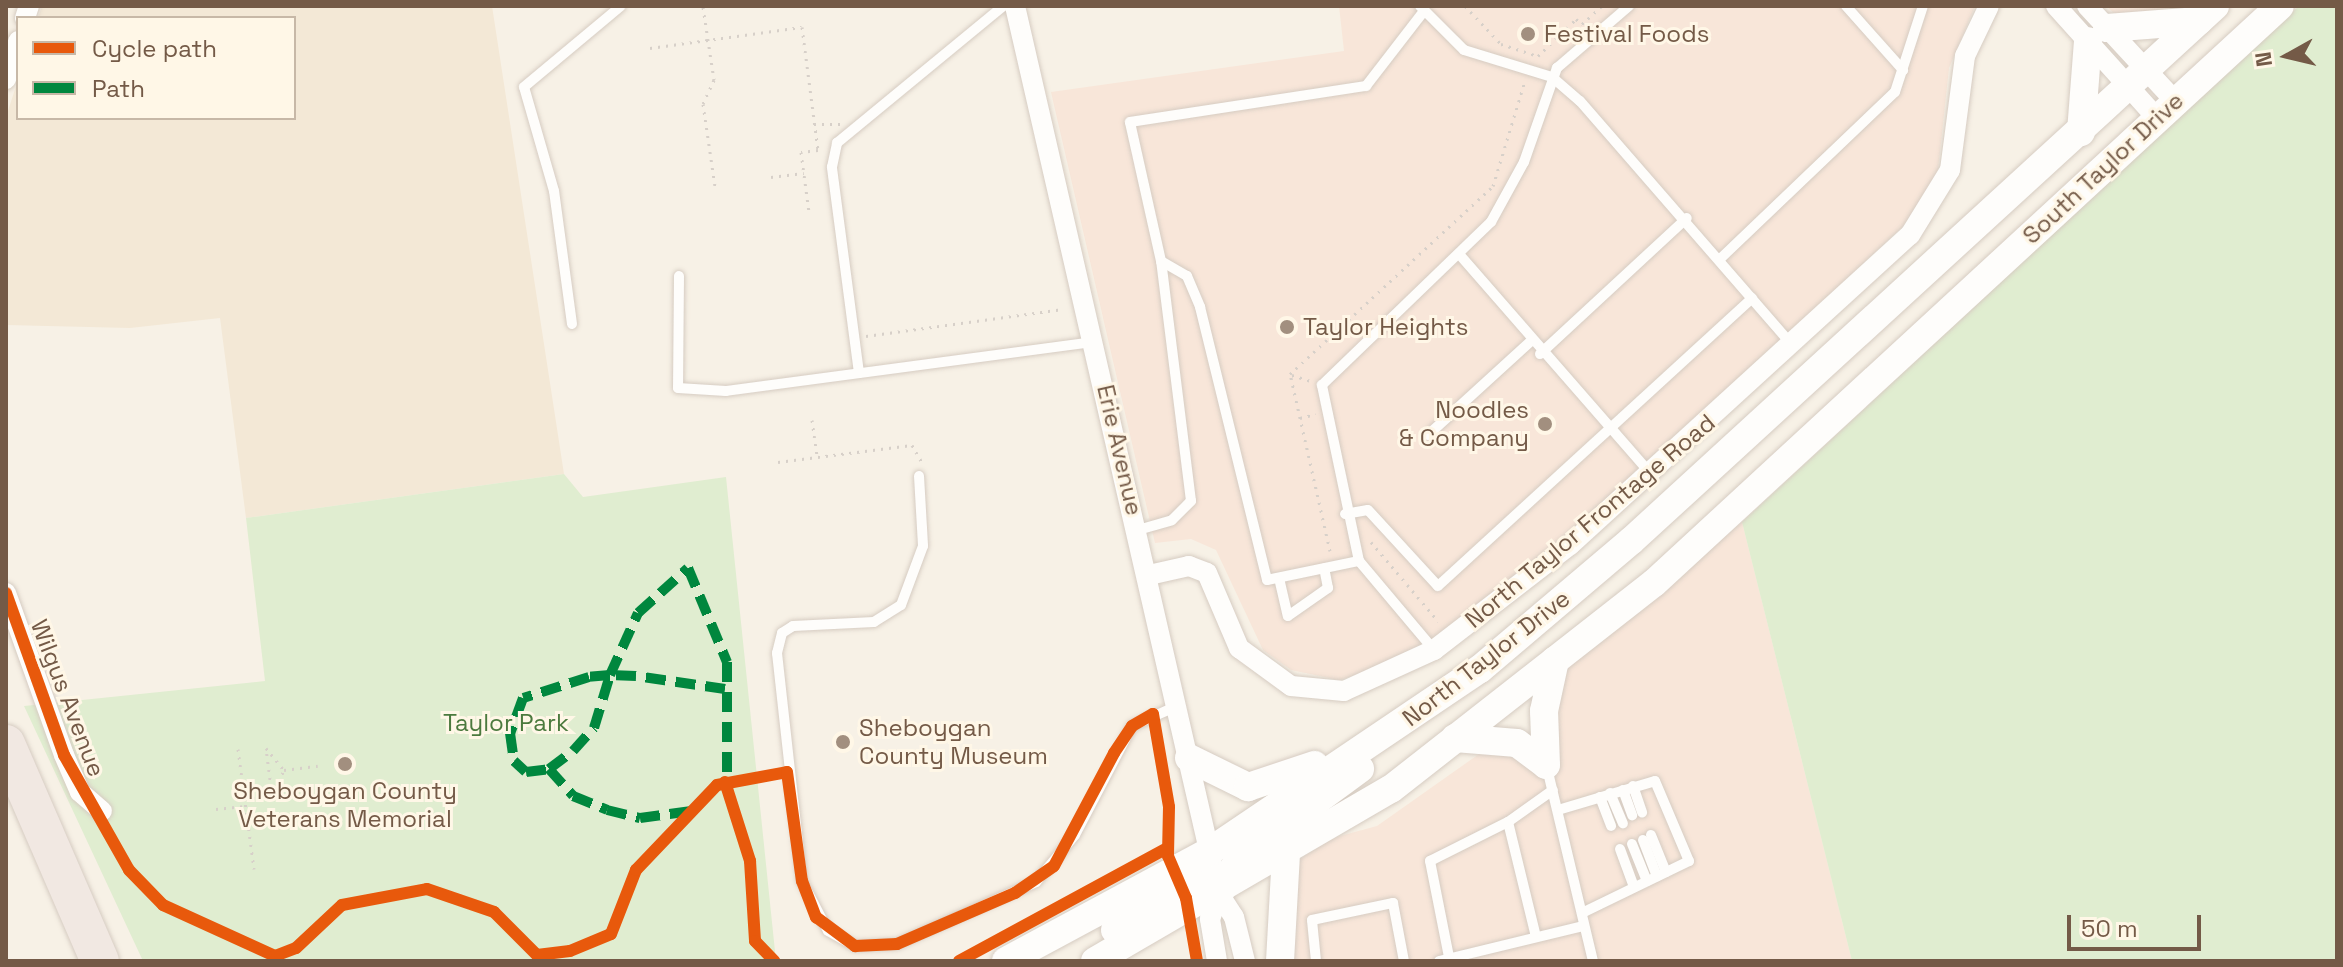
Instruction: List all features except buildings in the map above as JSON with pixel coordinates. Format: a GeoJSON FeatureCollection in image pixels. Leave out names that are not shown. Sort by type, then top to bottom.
{"type":"FeatureCollection","features":[{"type":"Feature","properties":{"kind":"highway"},"geometry":{"type":"LineString","coordinates":[[6,744],[100,961]]}},
{"type":"Feature","properties":{"kind":"main road","name":"South Taylor Drive"},"geometry":{"type":"LineString","coordinates":[[1926,327],[2280,6]]}},
{"type":"Feature","properties":{"kind":"main road"},"geometry":{"type":"LineString","coordinates":[[2081,132],[2098,34],[2207,13]]}},
{"type":"Feature","properties":{"kind":"main road","name":"South Taylor Drive"},"geometry":{"type":"LineString","coordinates":[[1914,284],[2207,13]]}},
{"type":"Feature","properties":{"kind":"main road","name":"North Taylor Drive"},"geometry":{"type":"LineString","coordinates":[[1006,961],[1210,851],[1429,707],[1631,541],[1914,284]]}},
{"type":"Feature","properties":{"kind":"main road","name":"North Taylor Drive"},"geometry":{"type":"LineString","coordinates":[[1095,961],[1219,894],[1286,853],[1455,738],[1654,583],[1926,327]]}},
{"type":"Feature","properties":{"kind":"main road"},"geometry":{"type":"LineString","coordinates":[[1550,778],[1544,711],[1555,660]]}},
{"type":"Feature","properties":{"kind":"main road"},"geometry":{"type":"LineString","coordinates":[[1189,758],[1242,786],[1277,782],[1429,707]]}},
{"type":"Feature","properties":{"kind":"main road"},"geometry":{"type":"LineString","coordinates":[[1219,894],[1240,857],[1329,797],[1429,707]]}},
{"type":"Feature","properties":{"kind":"main road"},"geometry":{"type":"LineString","coordinates":[[1455,738],[1517,743],[1550,778]]}},
{"type":"Feature","properties":{"kind":"main road"},"geometry":{"type":"LineString","coordinates":[[1083,961],[1118,928],[1180,892],[1210,851]]}},
{"type":"Feature","properties":{"kind":"main road"},"geometry":{"type":"LineString","coordinates":[[1280,961],[1286,853]]}},
{"type":"Feature","properties":{"kind":"street","name":"Erie Avenue"},"geometry":{"type":"LineString","coordinates":[[1015,6],[1149,575],[1219,894],[1234,917],[1245,961]]}},
{"type":"Feature","properties":{"kind":"street","name":"North Taylor Frontage Road"},"geometry":{"type":"LineString","coordinates":[[1149,575],[1189,566],[1207,573],[1239,648],[1291,686],[1344,691],[1434,650],[1452,638],[1651,474],[1904,241],[1930,210],[1950,170],[1965,56],[1989,6]]}},
{"type":"Feature","properties":{"kind":"street"},"geometry":{"type":"LineString","coordinates":[[2056,6],[2098,34],[2166,109]]}},
{"type":"Feature","properties":{"kind":"street"},"geometry":{"type":"LineString","coordinates":[[2087,6],[2098,34]]}},
{"type":"Feature","properties":{"kind":"street"},"geometry":{"type":"LineString","coordinates":[[6,79],[16,47]]}},
{"type":"Feature","properties":{"kind":"street","name":"Wilgus Avenue"},"geometry":{"type":"LineString","coordinates":[[6,593],[69,768],[80,792],[102,811]]}},
{"type":"Feature","properties":{"kind":"street","name":"Erie Avenue"},"geometry":{"type":"LineString","coordinates":[[1217,961],[1210,919],[1219,894]]}},
{"type":"Feature","properties":{"kind":"lane"},"geometry":{"type":"LineString","coordinates":[[572,324],[554,191],[524,87],[621,6]]}},
{"type":"Feature","properties":{"kind":"lane"},"geometry":{"type":"LineString","coordinates":[[859,373],[832,167],[848,132],[1003,6]]}},
{"type":"Feature","properties":{"kind":"lane"},"geometry":{"type":"LineString","coordinates":[[1434,650],[1359,561],[1348,531],[1322,385],[1459,254],[1504,206],[1552,77],[1629,6]]}},
{"type":"Feature","properties":{"kind":"lane"},"geometry":{"type":"LineString","coordinates":[[1846,6],[1903,70]]}},
{"type":"Feature","properties":{"kind":"lane"},"geometry":{"type":"LineString","coordinates":[[1720,259],[1843,147],[1895,92],[1923,6]]}},
{"type":"Feature","properties":{"kind":"lane"},"geometry":{"type":"LineString","coordinates":[[1138,530],[1172,520],[1191,501],[1161,261],[1130,122],[1366,86],[1422,8],[1464,50],[1552,77],[1687,218],[1791,344]]}},
{"type":"Feature","properties":{"kind":"lane"},"geometry":{"type":"LineString","coordinates":[[1540,354],[1687,218]]}},
{"type":"Feature","properties":{"kind":"lane"},"geometry":{"type":"LineString","coordinates":[[1459,254],[1540,354],[1651,474]]}},
{"type":"Feature","properties":{"kind":"lane"},"geometry":{"type":"LineString","coordinates":[[1161,261],[1187,276],[1200,307],[1267,580],[1359,561]]}},
{"type":"Feature","properties":{"kind":"lane"},"geometry":{"type":"LineString","coordinates":[[679,276],[678,388],[726,391],[1095,342]]}},
{"type":"Feature","properties":{"kind":"lane"},"geometry":{"type":"LineString","coordinates":[[1345,514],[1368,510],[1438,586],[1752,298]]}},
{"type":"Feature","properties":{"kind":"lane"},"geometry":{"type":"LineString","coordinates":[[1428,435],[1530,342]]}},
{"type":"Feature","properties":{"kind":"lane"},"geometry":{"type":"LineString","coordinates":[[919,476],[923,546],[901,605],[874,622],[793,626],[782,633],[777,653],[802,881],[828,931],[855,946],[897,944],[1036,882],[1075,835],[1132,726],[1177,706]]}},
{"type":"Feature","properties":{"kind":"lane"},"geometry":{"type":"LineString","coordinates":[[1279,578],[1288,616],[1328,588],[1329,567]]}},
{"type":"Feature","properties":{"kind":"lane"},"geometry":{"type":"LineString","coordinates":[[1550,778],[1593,961]]}},
{"type":"Feature","properties":{"kind":"lane"},"geometry":{"type":"LineString","coordinates":[[1550,778],[1508,822],[1430,861],[1439,959],[1584,926]]}},
{"type":"Feature","properties":{"kind":"lane"},"geometry":{"type":"LineString","coordinates":[[1558,810],[1655,781],[1689,861],[1582,913]]}},
{"type":"Feature","properties":{"kind":"lane"},"geometry":{"type":"LineString","coordinates":[[1628,788],[1637,813]]}},
{"type":"Feature","properties":{"kind":"lane"},"geometry":{"type":"LineString","coordinates":[[1605,795],[1623,823]]}},
{"type":"Feature","properties":{"kind":"lane"},"geometry":{"type":"LineString","coordinates":[[1605,795],[1611,826]]}},
{"type":"Feature","properties":{"kind":"lane"},"geometry":{"type":"LineString","coordinates":[[1508,822],[1536,937]]}},
{"type":"Feature","properties":{"kind":"lane"},"geometry":{"type":"LineString","coordinates":[[1657,877],[1642,840],[1657,877]]}},
{"type":"Feature","properties":{"kind":"lane"},"geometry":{"type":"LineString","coordinates":[[1620,849],[1634,887]]}},
{"type":"Feature","properties":{"kind":"lane"},"geometry":{"type":"LineString","coordinates":[[1316,961],[1312,920],[1393,903],[1404,961]]}},
{"type":"Feature","properties":{"kind":"path"},"geometry":{"type":"LineString","coordinates":[[1465,6],[1501,44],[1538,56]]}},
{"type":"Feature","properties":{"kind":"path"},"geometry":{"type":"LineString","coordinates":[[1290,374],[1493,186],[1529,70],[1538,56],[1576,19],[1582,24],[1602,6]]}},
{"type":"Feature","properties":{"kind":"path"},"geometry":{"type":"LineString","coordinates":[[703,7],[714,80],[703,104],[715,186]]}},
{"type":"Feature","properties":{"kind":"path"},"geometry":{"type":"LineString","coordinates":[[650,48],[802,27],[818,150],[801,152],[809,212]]}},
{"type":"Feature","properties":{"kind":"path"},"geometry":{"type":"LineString","coordinates":[[814,124],[839,121],[848,132]]}},
{"type":"Feature","properties":{"kind":"path"},"geometry":{"type":"LineString","coordinates":[[771,177],[804,173]]}},
{"type":"Feature","properties":{"kind":"path"},"geometry":{"type":"LineString","coordinates":[[855,338],[1063,309]]}},
{"type":"Feature","properties":{"kind":"path"},"geometry":{"type":"LineString","coordinates":[[1290,374],[1322,385]]}},
{"type":"Feature","properties":{"kind":"path"},"geometry":{"type":"LineString","coordinates":[[1290,374],[1327,536],[1329,567]]}},
{"type":"Feature","properties":{"kind":"path"},"geometry":{"type":"LineString","coordinates":[[812,420],[817,457]]}},
{"type":"Feature","properties":{"kind":"path"},"geometry":{"type":"LineString","coordinates":[[778,462],[912,445],[927,470],[919,476]]}},
{"type":"Feature","properties":{"kind":"path"},"geometry":{"type":"LineString","coordinates":[[1327,536],[1348,531],[1368,532],[1452,638]]}},
{"type":"Feature","properties":{"kind":"path"},"geometry":{"type":"LineString","coordinates":[[272,796],[266,748],[284,770]]}},
{"type":"Feature","properties":{"kind":"path"},"geometry":{"type":"LineString","coordinates":[[238,749],[254,869]]}},
{"type":"Feature","properties":{"kind":"path"},"geometry":{"type":"LineString","coordinates":[[284,770],[318,766]]}},
{"type":"Feature","properties":{"kind":"path"},"geometry":{"type":"LineString","coordinates":[[272,796],[284,770]]}},
{"type":"Feature","properties":{"kind":"path"},"geometry":{"type":"LineString","coordinates":[[245,799],[272,796]]}},
{"type":"Feature","properties":{"kind":"path"},"geometry":{"type":"LineString","coordinates":[[216,809],[245,806]]}},
{"type":"Feature","properties":{"kind":"shaded area"},"geometry":{"type":"Polygon","coordinates":[[[42,6],[492,6],[564,474],[246,518],[220,318],[130,328],[6,325],[6,117],[16,86],[16,120],[296,120],[296,16],[39,16],[42,6]]]}},
{"type":"Feature","properties":{"kind":"shaded area"},"geometry":{"type":"Polygon","coordinates":[[[1339,6],[1975,6],[1949,68],[1938,170],[1915,215],[1619,492],[1455,625],[1390,665],[1339,680],[1291,670],[1263,650],[1216,550],[1191,539],[1155,543],[1051,92],[1344,51],[1339,6]]]}},
{"type":"Feature","properties":{"kind":"shaded area"},"geometry":{"type":"Polygon","coordinates":[[[2106,6],[2185,6],[2116,15],[2106,6]]]}},
{"type":"Feature","properties":{"kind":"shaded area"},"geometry":{"type":"Polygon","coordinates":[[[1742,522],[1852,961],[1287,961],[1299,860],[1329,839],[1377,826],[1479,754],[1551,731],[1568,667],[1742,522]]]}},
{"type":"Feature","properties":{"kind":"green space"},"geometry":{"type":"Polygon","coordinates":[[[2299,6],[2337,6],[2337,961],[1852,961],[1742,522],[2299,6]]]}},
{"type":"Feature","properties":{"kind":"green space","name":"Taylor Park"},"geometry":{"type":"Polygon","coordinates":[[[564,474],[583,497],[726,477],[776,961],[143,961],[24,706],[265,681],[246,518],[564,474]]]}},
{"type":"Feature","properties":{"kind":"marked path"},"geometry":{"type":"LineString","coordinates":[[725,689],[636,676],[610,675],[589,677],[523,698],[510,733],[514,761],[526,772],[549,769],[573,751],[594,728],[610,675],[638,613],[688,568],[727,662],[727,788]]}},
{"type":"Feature","properties":{"kind":"marked path"},"geometry":{"type":"LineString","coordinates":[[549,769],[573,796],[607,810],[640,818],[692,811]]}},
{"type":"Feature","properties":{"kind":"cycle path"},"geometry":{"type":"LineString","coordinates":[[6,593],[64,755],[129,870],[163,905],[275,956],[296,948],[342,905],[427,889],[494,912],[537,955],[570,951],[611,934],[636,870],[717,785],[787,772],[802,881],[816,917],[855,946],[897,944],[1015,893],[1054,866],[1114,753],[1132,726],[1153,714],[1169,807],[1168,856],[1186,898],[1197,961]]}},
{"type":"Feature","properties":{"kind":"cycle path"},"geometry":{"type":"LineString","coordinates":[[725,782],[750,861],[755,941],[774,961]]}},
{"type":"Feature","properties":{"kind":"cycle path"},"geometry":{"type":"LineString","coordinates":[[959,961],[1167,848]]}},
{"type":"Feature","properties":{"kind":"place","name":"Festival Foods"},"geometry":{"type":"Point","coordinates":[1528,34]}},
{"type":"Feature","properties":{"kind":"place","name":"Taylor Heights"},"geometry":{"type":"Point","coordinates":[1287,327]}},
{"type":"Feature","properties":{"kind":"place","name":"Noodles & Company"},"geometry":{"type":"Point","coordinates":[1545,424]}},
{"type":"Feature","properties":{"kind":"place","name":"Sheboygan County Museum"},"geometry":{"type":"Point","coordinates":[843,742]}},
{"type":"Feature","properties":{"kind":"place","name":"Sheboygan County Veterans Memorial"},"geometry":{"type":"Point","coordinates":[345,764]}}]}
